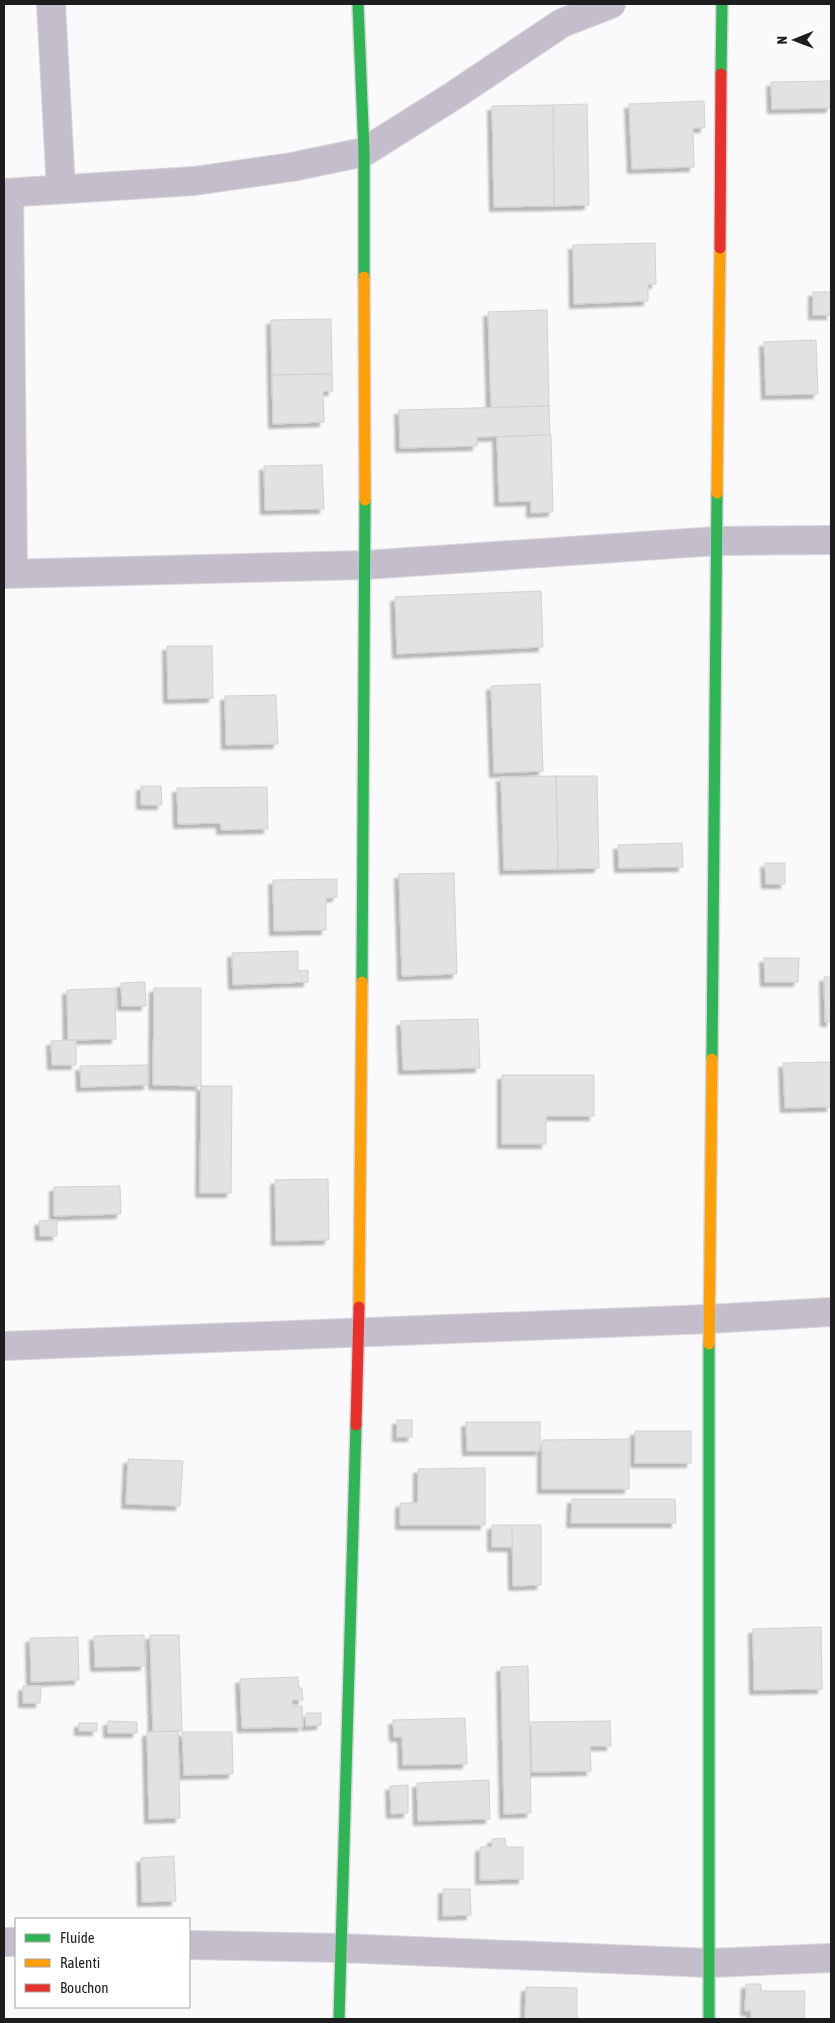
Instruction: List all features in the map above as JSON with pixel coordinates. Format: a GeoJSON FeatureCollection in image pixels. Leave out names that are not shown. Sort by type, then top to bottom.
{"type":"FeatureCollection","features":[{"type":"Feature","properties":{"kind":"street"},"geometry":{"type":"LineString","coordinates":[[51,4],[61,189]]}},
{"type":"Feature","properties":{"kind":"street"},"geometry":{"type":"LineString","coordinates":[[339,2019],[358,1332],[365,565],[364,152],[358,4]]}},
{"type":"Feature","properties":{"kind":"street"},"geometry":{"type":"LineString","coordinates":[[610,4],[562,23],[453,96],[364,152],[292,167],[194,181],[6,193],[8,574],[365,565],[717,541],[831,540]]}},
{"type":"Feature","properties":{"kind":"street"},"geometry":{"type":"LineString","coordinates":[[709,2019],[709,1319],[722,4]]}},
{"type":"Feature","properties":{"kind":"street"},"geometry":{"type":"LineString","coordinates":[[4,1346],[709,1319],[831,1312]]}},
{"type":"Feature","properties":{"kind":"street"},"geometry":{"type":"LineString","coordinates":[[190,1945],[340,1948],[710,1963],[831,1958]]}},
{"type":"Feature","properties":{"kind":"building"},"geometry":{"type":"Polygon","coordinates":[[[831,81],[831,108],[772,109],[771,82],[831,81]]]}},
{"type":"Feature","properties":{"kind":"building"},"geometry":{"type":"Polygon","coordinates":[[[704,101],[705,128],[693,128],[694,167],[632,169],[629,104],[704,101]]]}},
{"type":"Feature","properties":{"kind":"building"},"geometry":{"type":"Polygon","coordinates":[[[587,104],[589,205],[554,206],[553,105],[587,104]]]}},
{"type":"Feature","properties":{"kind":"building"},"geometry":{"type":"Polygon","coordinates":[[[553,105],[554,206],[494,207],[492,106],[553,105]]]}},
{"type":"Feature","properties":{"kind":"building"},"geometry":{"type":"Polygon","coordinates":[[[655,243],[656,284],[648,284],[648,301],[574,304],[573,245],[655,243]]]}},
{"type":"Feature","properties":{"kind":"building"},"geometry":{"type":"Polygon","coordinates":[[[813,292],[831,292],[831,315],[813,315],[813,292]]]}},
{"type":"Feature","properties":{"kind":"building"},"geometry":{"type":"Polygon","coordinates":[[[547,310],[549,406],[491,408],[488,312],[547,310]]]}},
{"type":"Feature","properties":{"kind":"building"},"geometry":{"type":"Polygon","coordinates":[[[331,319],[332,374],[272,375],[271,320],[331,319]]]}},
{"type":"Feature","properties":{"kind":"building"},"geometry":{"type":"Polygon","coordinates":[[[816,340],[818,394],[766,395],[764,342],[816,340]]]}},
{"type":"Feature","properties":{"kind":"building"},"geometry":{"type":"Polygon","coordinates":[[[332,374],[333,391],[323,391],[324,422],[273,424],[272,375],[332,374]]]}},
{"type":"Feature","properties":{"kind":"building"},"geometry":{"type":"Polygon","coordinates":[[[549,406],[550,435],[477,437],[477,446],[400,448],[399,410],[549,406]]]}},
{"type":"Feature","properties":{"kind":"building"},"geometry":{"type":"Polygon","coordinates":[[[551,435],[553,512],[531,513],[531,501],[499,502],[497,437],[551,435]]]}},
{"type":"Feature","properties":{"kind":"building"},"geometry":{"type":"Polygon","coordinates":[[[322,465],[324,509],[265,510],[264,466],[322,465]]]}},
{"type":"Feature","properties":{"kind":"building"},"geometry":{"type":"Polygon","coordinates":[[[541,591],[543,647],[397,654],[395,597],[541,591]]]}},
{"type":"Feature","properties":{"kind":"building"},"geometry":{"type":"Polygon","coordinates":[[[167,646],[212,646],[213,698],[168,699],[167,646]]]}},
{"type":"Feature","properties":{"kind":"building"},"geometry":{"type":"Polygon","coordinates":[[[540,684],[543,771],[494,773],[491,686],[540,684]]]}},
{"type":"Feature","properties":{"kind":"building"},"geometry":{"type":"Polygon","coordinates":[[[276,695],[278,744],[226,745],[225,696],[276,695]]]}},
{"type":"Feature","properties":{"kind":"building"},"geometry":{"type":"Polygon","coordinates":[[[556,776],[597,776],[599,868],[558,869],[556,776]]]}},
{"type":"Feature","properties":{"kind":"building"},"geometry":{"type":"Polygon","coordinates":[[[556,776],[558,869],[504,870],[501,777],[556,776]]]}},
{"type":"Feature","properties":{"kind":"building"},"geometry":{"type":"Polygon","coordinates":[[[141,786],[161,786],[162,805],[141,805],[141,786]]]}},
{"type":"Feature","properties":{"kind":"building"},"geometry":{"type":"Polygon","coordinates":[[[267,787],[268,829],[221,830],[221,823],[178,824],[177,788],[267,787]]]}},
{"type":"Feature","properties":{"kind":"building"},"geometry":{"type":"Polygon","coordinates":[[[682,843],[683,867],[619,868],[618,845],[682,843]]]}},
{"type":"Feature","properties":{"kind":"building"},"geometry":{"type":"Polygon","coordinates":[[[765,863],[785,863],[785,884],[766,884],[765,863]]]}},
{"type":"Feature","properties":{"kind":"building"},"geometry":{"type":"Polygon","coordinates":[[[454,873],[457,974],[402,976],[399,874],[454,873]]]}},
{"type":"Feature","properties":{"kind":"building"},"geometry":{"type":"Polygon","coordinates":[[[337,879],[337,897],[326,898],[326,930],[274,931],[273,880],[337,879]]]}},
{"type":"Feature","properties":{"kind":"building"},"geometry":{"type":"Polygon","coordinates":[[[298,951],[298,971],[308,970],[308,982],[233,985],[232,953],[298,951]]]}},
{"type":"Feature","properties":{"kind":"building"},"geometry":{"type":"Polygon","coordinates":[[[764,958],[799,958],[798,982],[765,982],[764,958]]]}},
{"type":"Feature","properties":{"kind":"building"},"geometry":{"type":"Polygon","coordinates":[[[824,977],[831,977],[831,1022],[825,1022],[824,977]]]}},
{"type":"Feature","properties":{"kind":"building"},"geometry":{"type":"Polygon","coordinates":[[[145,982],[146,1006],[122,1006],[121,983],[145,982]]]}},
{"type":"Feature","properties":{"kind":"building"},"geometry":{"type":"Polygon","coordinates":[[[115,988],[116,1039],[68,1040],[67,990],[115,988]]]}},
{"type":"Feature","properties":{"kind":"building"},"geometry":{"type":"Polygon","coordinates":[[[154,988],[201,988],[201,1086],[153,1085],[154,988]]]}},
{"type":"Feature","properties":{"kind":"building"},"geometry":{"type":"Polygon","coordinates":[[[478,1019],[480,1068],[403,1070],[401,1021],[478,1019]]]}},
{"type":"Feature","properties":{"kind":"building"},"geometry":{"type":"Polygon","coordinates":[[[76,1040],[76,1065],[52,1065],[51,1041],[76,1040]]]}},
{"type":"Feature","properties":{"kind":"building"},"geometry":{"type":"Polygon","coordinates":[[[831,1062],[831,1107],[785,1108],[783,1063],[831,1062]]]}},
{"type":"Feature","properties":{"kind":"building"},"geometry":{"type":"Polygon","coordinates":[[[147,1065],[148,1085],[81,1087],[80,1066],[147,1065]]]}},
{"type":"Feature","properties":{"kind":"building"},"geometry":{"type":"Polygon","coordinates":[[[502,1075],[594,1075],[594,1116],[546,1116],[546,1144],[502,1144],[502,1075]]]}},
{"type":"Feature","properties":{"kind":"building"},"geometry":{"type":"Polygon","coordinates":[[[201,1086],[232,1086],[231,1193],[200,1193],[201,1086]]]}},
{"type":"Feature","properties":{"kind":"building"},"geometry":{"type":"Polygon","coordinates":[[[328,1179],[329,1240],[276,1241],[275,1180],[328,1179]]]}},
{"type":"Feature","properties":{"kind":"building"},"geometry":{"type":"Polygon","coordinates":[[[120,1186],[121,1214],[54,1216],[54,1187],[120,1186]]]}},
{"type":"Feature","properties":{"kind":"building"},"geometry":{"type":"Polygon","coordinates":[[[57,1220],[57,1236],[40,1236],[39,1221],[57,1220]]]}},
{"type":"Feature","properties":{"kind":"building"},"geometry":{"type":"Polygon","coordinates":[[[397,1420],[412,1420],[412,1437],[397,1437],[397,1420]]]}},
{"type":"Feature","properties":{"kind":"building"},"geometry":{"type":"Polygon","coordinates":[[[466,1422],[540,1422],[540,1451],[467,1451],[466,1422]]]}},
{"type":"Feature","properties":{"kind":"building"},"geometry":{"type":"Polygon","coordinates":[[[635,1431],[691,1431],[691,1463],[635,1463],[635,1431]]]}},
{"type":"Feature","properties":{"kind":"building"},"geometry":{"type":"Polygon","coordinates":[[[629,1439],[629,1489],[542,1489],[542,1440],[629,1439]]]}},
{"type":"Feature","properties":{"kind":"building"},"geometry":{"type":"Polygon","coordinates":[[[128,1459],[183,1461],[180,1506],[126,1504],[128,1459]]]}},
{"type":"Feature","properties":{"kind":"building"},"geometry":{"type":"Polygon","coordinates":[[[485,1468],[485,1525],[400,1525],[400,1503],[418,1503],[418,1469],[485,1468]]]}},
{"type":"Feature","properties":{"kind":"building"},"geometry":{"type":"Polygon","coordinates":[[[572,1499],[675,1499],[676,1523],[571,1523],[572,1499]]]}},
{"type":"Feature","properties":{"kind":"building"},"geometry":{"type":"Polygon","coordinates":[[[492,1525],[512,1525],[513,1547],[492,1547],[492,1525]]]}},
{"type":"Feature","properties":{"kind":"building"},"geometry":{"type":"Polygon","coordinates":[[[512,1525],[541,1525],[541,1585],[513,1586],[512,1525]]]}},
{"type":"Feature","properties":{"kind":"building"},"geometry":{"type":"Polygon","coordinates":[[[821,1627],[822,1689],[754,1690],[753,1629],[821,1627]]]}},
{"type":"Feature","properties":{"kind":"building"},"geometry":{"type":"Polygon","coordinates":[[[144,1635],[145,1666],[95,1667],[94,1636],[144,1635]]]}},
{"type":"Feature","properties":{"kind":"building"},"geometry":{"type":"Polygon","coordinates":[[[150,1635],[179,1635],[182,1731],[153,1732],[150,1635]]]}},
{"type":"Feature","properties":{"kind":"building"},"geometry":{"type":"Polygon","coordinates":[[[78,1637],[79,1680],[31,1682],[30,1638],[78,1637]]]}},
{"type":"Feature","properties":{"kind":"building"},"geometry":{"type":"Polygon","coordinates":[[[528,1666],[531,1813],[504,1814],[501,1667],[528,1666]]]}},
{"type":"Feature","properties":{"kind":"building"},"geometry":{"type":"Polygon","coordinates":[[[298,1677],[299,1688],[302,1688],[303,1700],[292,1700],[292,1707],[302,1706],[303,1727],[242,1728],[240,1679],[298,1677]]]}},
{"type":"Feature","properties":{"kind":"building"},"geometry":{"type":"Polygon","coordinates":[[[23,1686],[41,1686],[40,1703],[23,1703],[23,1686]]]}},
{"type":"Feature","properties":{"kind":"building"},"geometry":{"type":"Polygon","coordinates":[[[306,1713],[321,1713],[321,1725],[306,1726],[306,1713]]]}},
{"type":"Feature","properties":{"kind":"building"},"geometry":{"type":"Polygon","coordinates":[[[465,1718],[467,1764],[403,1765],[402,1737],[394,1737],[393,1720],[465,1718]]]}},
{"type":"Feature","properties":{"kind":"building"},"geometry":{"type":"Polygon","coordinates":[[[108,1721],[137,1722],[137,1733],[108,1733],[108,1721]]]}},
{"type":"Feature","properties":{"kind":"building"},"geometry":{"type":"Polygon","coordinates":[[[610,1721],[611,1746],[590,1746],[591,1771],[532,1772],[531,1722],[610,1721]]]}},
{"type":"Feature","properties":{"kind":"building"},"geometry":{"type":"Polygon","coordinates":[[[79,1723],[97,1723],[97,1731],[79,1731],[79,1723]]]}},
{"type":"Feature","properties":{"kind":"building"},"geometry":{"type":"Polygon","coordinates":[[[178,1731],[180,1818],[149,1819],[147,1732],[178,1731]]]}},
{"type":"Feature","properties":{"kind":"building"},"geometry":{"type":"Polygon","coordinates":[[[182,1732],[232,1732],[233,1774],[184,1775],[182,1732]]]}},
{"type":"Feature","properties":{"kind":"building"},"geometry":{"type":"Polygon","coordinates":[[[489,1780],[490,1819],[418,1821],[417,1783],[489,1780]]]}},
{"type":"Feature","properties":{"kind":"building"},"geometry":{"type":"Polygon","coordinates":[[[408,1785],[408,1813],[391,1814],[390,1786],[408,1785]]]}},
{"type":"Feature","properties":{"kind":"building"},"geometry":{"type":"Polygon","coordinates":[[[505,1838],[506,1847],[523,1847],[523,1879],[480,1880],[480,1847],[492,1847],[492,1839],[505,1838]]]}},
{"type":"Feature","properties":{"kind":"building"},"geometry":{"type":"Polygon","coordinates":[[[174,1856],[176,1901],[142,1902],[141,1858],[174,1856]]]}},
{"type":"Feature","properties":{"kind":"building"},"geometry":{"type":"Polygon","coordinates":[[[443,1889],[470,1889],[471,1915],[443,1916],[443,1889]]]}},
{"type":"Feature","properties":{"kind":"building"},"geometry":{"type":"Polygon","coordinates":[[[746,1984],[761,1984],[761,1991],[805,1991],[804,2019],[751,2019],[751,2011],[745,2011],[746,1984]]]}},
{"type":"Feature","properties":{"kind":"building"},"geometry":{"type":"Polygon","coordinates":[[[526,1987],[577,1988],[577,2019],[525,2019],[526,1987]]]}},
{"type":"Feature","properties":{"kind":"traffic: fast"},"geometry":{"type":"LineString","coordinates":[[358,4],[364,152],[364,277]]}},
{"type":"Feature","properties":{"kind":"traffic: fast"},"geometry":{"type":"LineString","coordinates":[[721,74],[722,4]]}},
{"type":"Feature","properties":{"kind":"traffic: fast"},"geometry":{"type":"LineString","coordinates":[[712,1059],[717,493]]}},
{"type":"Feature","properties":{"kind":"traffic: fast"},"geometry":{"type":"LineString","coordinates":[[362,982],[365,500]]}},
{"type":"Feature","properties":{"kind":"traffic: fast"},"geometry":{"type":"LineString","coordinates":[[709,1344],[709,2019]]}},
{"type":"Feature","properties":{"kind":"traffic: fast"},"geometry":{"type":"LineString","coordinates":[[339,2019],[356,1425]]}},
{"type":"Feature","properties":{"kind":"traffic: slow"},"geometry":{"type":"LineString","coordinates":[[717,493],[720,248]]}},
{"type":"Feature","properties":{"kind":"traffic: slow"},"geometry":{"type":"LineString","coordinates":[[364,277],[365,500]]}},
{"type":"Feature","properties":{"kind":"traffic: slow"},"geometry":{"type":"LineString","coordinates":[[359,1307],[362,982]]}},
{"type":"Feature","properties":{"kind":"traffic: slow"},"geometry":{"type":"LineString","coordinates":[[709,1344],[712,1059]]}},
{"type":"Feature","properties":{"kind":"traffic: jam"},"geometry":{"type":"LineString","coordinates":[[720,248],[721,74]]}},
{"type":"Feature","properties":{"kind":"traffic: jam"},"geometry":{"type":"LineString","coordinates":[[356,1425],[359,1307]]}}]}
